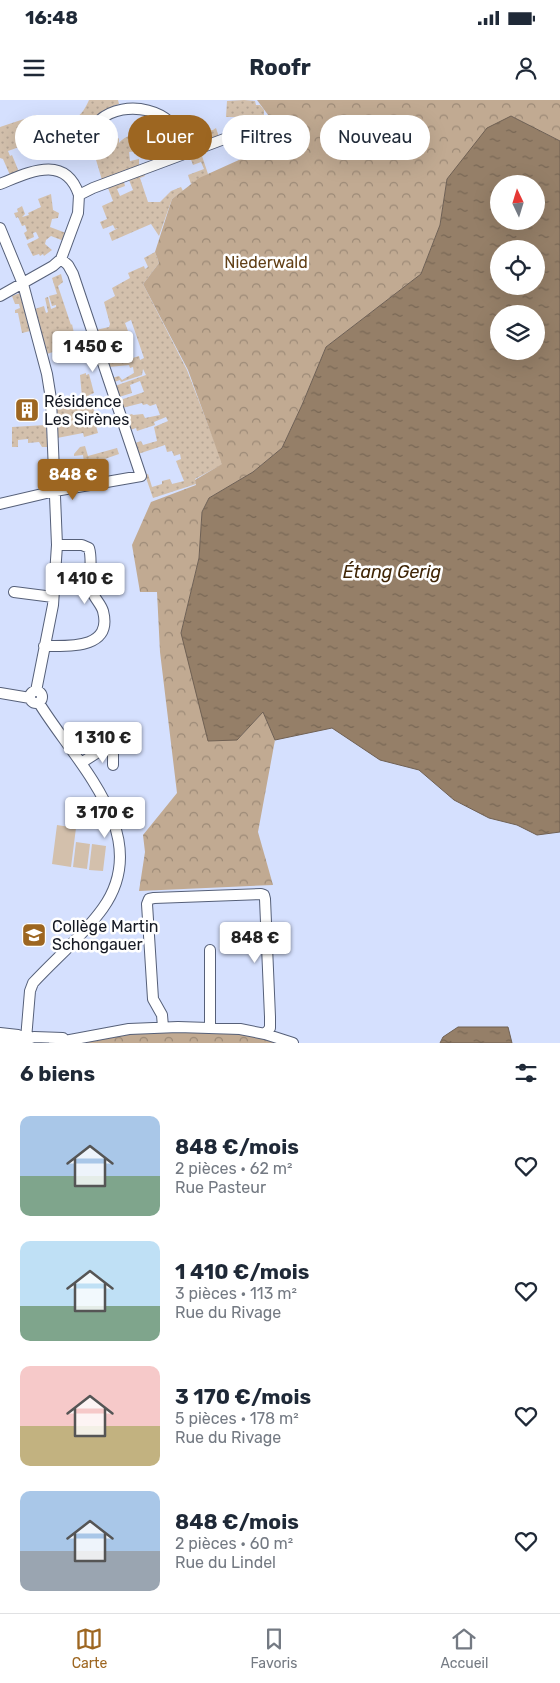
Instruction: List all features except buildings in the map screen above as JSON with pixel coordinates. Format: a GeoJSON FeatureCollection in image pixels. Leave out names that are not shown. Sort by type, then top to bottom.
{"type":"FeatureCollection","features":[{"type":"Feature","properties":{"kind":"street"},"geometry":{"type":"LineString","coordinates":[[102,115],[116,108],[138,104],[156,110],[162,115]]}},
{"type":"Feature","properties":{"kind":"street"},"geometry":{"type":"LineString","coordinates":[[80,195],[93,188],[168,160]]}},
{"type":"Feature","properties":{"kind":"street"},"geometry":{"type":"LineString","coordinates":[[0,184],[34,171],[48,168],[57,170],[67,176],[73,182],[80,195],[78,213],[62,259],[0,296]]}},
{"type":"Feature","properties":{"kind":"street"},"geometry":{"type":"LineString","coordinates":[[0,228],[23,284],[50,389],[57,545],[50,625],[44,646],[35,697],[105,800],[116,826],[120,854],[117,876],[103,909],[33,983],[30,992],[30,1041]]}},
{"type":"Feature","properties":{"kind":"street"},"geometry":{"type":"LineString","coordinates":[[0,504],[54,491],[141,476],[73,274],[62,259]]}},
{"type":"Feature","properties":{"kind":"street"},"geometry":{"type":"LineString","coordinates":[[44,646],[86,644],[98,636],[104,619],[101,606],[91,588],[89,548],[82,545],[57,545]]}},
{"type":"Feature","properties":{"kind":"street"},"geometry":{"type":"LineString","coordinates":[[14,592],[53,597]]}},
{"type":"Feature","properties":{"kind":"street"},"geometry":{"type":"LineString","coordinates":[[0,693],[35,697]]}},
{"type":"Feature","properties":{"kind":"street"},"geometry":{"type":"LineString","coordinates":[[80,763],[106,746],[116,746],[113,765]]}},
{"type":"Feature","properties":{"kind":"street"},"geometry":{"type":"LineString","coordinates":[[163,1027],[162,1015],[152,996],[149,899],[259,894],[264,895],[270,1028],[265,1034]]}},
{"type":"Feature","properties":{"kind":"street"},"geometry":{"type":"LineString","coordinates":[[210,950],[210,1027]]}},
{"type":"Feature","properties":{"kind":"street"},"geometry":{"type":"LineString","coordinates":[[54,1043],[129,1029],[210,1027],[240,1029],[265,1034],[293,1043]]}},
{"type":"Feature","properties":{"kind":"street"},"geometry":{"type":"LineString","coordinates":[[0,1033],[18,1035],[30,1041]]}},
{"type":"Feature","properties":{"kind":"street"},"geometry":{"type":"LineString","coordinates":[[0,1042],[17,1043],[30,1041],[38,1037],[74,1038]]}},
{"type":"Feature","properties":{"kind":"shaded area"},"geometry":{"type":"Polygon","coordinates":[[[89,100],[118,100],[119,104],[112,106],[99,115],[79,115],[89,100]]]}},
{"type":"Feature","properties":{"kind":"shaded area"},"geometry":{"type":"Polygon","coordinates":[[[227,101],[255,101],[256,105],[260,105],[264,110],[264,115],[226,115],[227,101]]]}},
{"type":"Feature","properties":{"kind":"shaded area"},"geometry":{"type":"Polygon","coordinates":[[[15,122],[15,148],[8,151],[10,156],[12,155],[19,172],[10,175],[3,159],[0,158],[0,127],[15,122]]]}},
{"type":"Feature","properties":{"kind":"shaded area"},"geometry":{"type":"Polygon","coordinates":[[[216,128],[219,137],[212,139],[212,130],[216,128]]]}},
{"type":"Feature","properties":{"kind":"shaded area"},"geometry":{"type":"Polygon","coordinates":[[[128,136],[128,160],[139,160],[139,165],[102,180],[96,160],[118,160],[118,138],[119,143],[128,136]]]}},
{"type":"Feature","properties":{"kind":"shaded area"},"geometry":{"type":"Polygon","coordinates":[[[191,160],[203,160],[208,174],[191,184],[188,175],[204,169],[201,162],[193,165],[191,160]]]}},
{"type":"Feature","properties":{"kind":"shaded area"},"geometry":{"type":"Polygon","coordinates":[[[144,174],[145,176],[140,178],[148,202],[160,202],[171,191],[181,187],[183,191],[172,199],[159,236],[151,224],[112,241],[109,233],[118,228],[115,229],[113,225],[103,229],[100,222],[107,219],[102,206],[113,201],[108,188],[124,182],[125,186],[117,189],[120,196],[133,190],[129,180],[144,174]]]}},
{"type":"Feature","properties":{"kind":"shaded area"},"geometry":{"type":"Polygon","coordinates":[[[51,194],[53,210],[59,213],[58,218],[52,219],[50,227],[66,233],[64,241],[51,236],[46,240],[45,244],[52,250],[44,256],[39,254],[33,256],[27,244],[39,238],[36,232],[33,233],[34,237],[27,240],[24,233],[27,231],[25,225],[22,226],[14,213],[18,212],[17,209],[22,206],[25,214],[22,217],[29,215],[28,213],[41,207],[38,199],[51,194]]]}},
{"type":"Feature","properties":{"kind":"shaded area"},"geometry":{"type":"Polygon","coordinates":[[[155,252],[159,263],[143,284],[187,370],[223,464],[195,479],[196,484],[153,498],[145,475],[148,474],[152,487],[170,479],[172,484],[184,481],[176,461],[181,459],[180,454],[174,456],[172,451],[167,452],[165,445],[138,454],[135,443],[141,441],[143,445],[157,441],[154,427],[168,421],[166,417],[154,422],[155,425],[137,431],[136,428],[130,430],[125,416],[143,414],[145,418],[160,415],[156,404],[150,406],[147,404],[143,405],[142,403],[122,408],[120,400],[144,392],[140,381],[130,385],[132,393],[119,397],[115,386],[146,375],[143,369],[142,375],[121,382],[120,380],[114,382],[112,378],[119,376],[122,380],[134,373],[133,367],[130,368],[129,365],[109,367],[104,353],[111,350],[114,359],[124,356],[126,360],[139,356],[140,360],[144,358],[131,320],[125,323],[129,334],[122,337],[120,332],[116,333],[118,340],[102,346],[96,330],[109,327],[110,324],[104,302],[115,296],[112,288],[130,278],[128,273],[144,266],[145,269],[148,267],[144,258],[155,252]]]}},
{"type":"Feature","properties":{"kind":"shaded area"},"geometry":{"type":"Polygon","coordinates":[[[61,274],[63,282],[58,286],[75,338],[89,334],[90,339],[47,354],[35,309],[44,306],[46,313],[48,312],[45,298],[48,297],[51,309],[56,307],[56,305],[52,306],[49,296],[57,294],[52,278],[61,274]]]}},
{"type":"Feature","properties":{"kind":"shaded area"},"geometry":{"type":"Polygon","coordinates":[[[20,293],[30,331],[22,333],[18,313],[15,313],[15,310],[20,308],[19,304],[15,304],[12,296],[20,293]]]}},
{"type":"Feature","properties":{"kind":"shaded area"},"geometry":{"type":"Polygon","coordinates":[[[86,373],[86,375],[89,374],[94,393],[89,395],[98,433],[84,437],[83,433],[57,438],[56,409],[78,405],[78,398],[82,397],[80,375],[86,373]]]}},
{"type":"Feature","properties":{"kind":"shaded area"},"geometry":{"type":"Polygon","coordinates":[[[46,425],[48,447],[42,447],[39,442],[28,443],[28,439],[18,440],[18,447],[12,447],[12,427],[46,425]]]}},
{"type":"Feature","properties":{"kind":"shaded area"},"geometry":{"type":"Polygon","coordinates":[[[85,446],[88,456],[117,448],[119,454],[99,461],[104,478],[79,483],[78,478],[86,476],[83,455],[74,456],[74,454],[80,447],[85,446]]]}},
{"type":"Feature","properties":{"kind":"shaded area"},"geometry":{"type":"Polygon","coordinates":[[[57,825],[76,828],[71,867],[52,864],[57,825]]]}},
{"type":"Feature","properties":{"kind":"shaded area"},"geometry":{"type":"Polygon","coordinates":[[[76,842],[90,844],[87,869],[73,867],[76,842]]]}},
{"type":"Feature","properties":{"kind":"shaded area"},"geometry":{"type":"Polygon","coordinates":[[[92,844],[106,846],[103,871],[89,870],[92,844]]]}},
{"type":"Feature","properties":{"kind":"green space","name":"Niederwald"},"geometry":{"type":"Polygon","coordinates":[[[257,100],[560,100],[560,141],[511,116],[447,179],[440,225],[421,274],[326,347],[282,448],[253,472],[209,498],[202,512],[199,558],[181,633],[237,740],[263,712],[275,740],[258,832],[273,885],[139,891],[145,852],[143,835],[177,793],[160,652],[157,592],[140,592],[132,545],[151,502],[196,485],[195,480],[222,464],[188,370],[143,284],[159,263],[155,252],[172,199],[199,178],[239,160],[310,160],[310,115],[268,115],[257,100]]]}},
{"type":"Feature","properties":{"kind":"green space"},"geometry":{"type":"Polygon","coordinates":[[[141,1031],[245,1034],[280,1043],[80,1043],[141,1031]]]}},
{"type":"Feature","properties":{"kind":"water","name":"Étang Gerig"},"geometry":{"type":"Polygon","coordinates":[[[511,116],[560,141],[560,832],[537,835],[517,825],[489,818],[454,800],[419,770],[380,760],[332,728],[275,740],[263,712],[237,740],[208,741],[181,633],[199,558],[202,512],[209,498],[253,472],[282,448],[326,347],[421,274],[440,225],[447,179],[487,128],[511,116]]]}},
{"type":"Feature","properties":{"kind":"water"},"geometry":{"type":"Polygon","coordinates":[[[458,1027],[508,1027],[512,1043],[440,1043],[443,1037],[458,1027]]]}},
{"type":"Feature","properties":{"kind":"place","name":"Résidence Les Sirènes"},"geometry":{"type":"Point","coordinates":[27,410]}},
{"type":"Feature","properties":{"kind":"place","name":"Collège Martin Schongauer"},"geometry":{"type":"Point","coordinates":[34,935]}}]}
